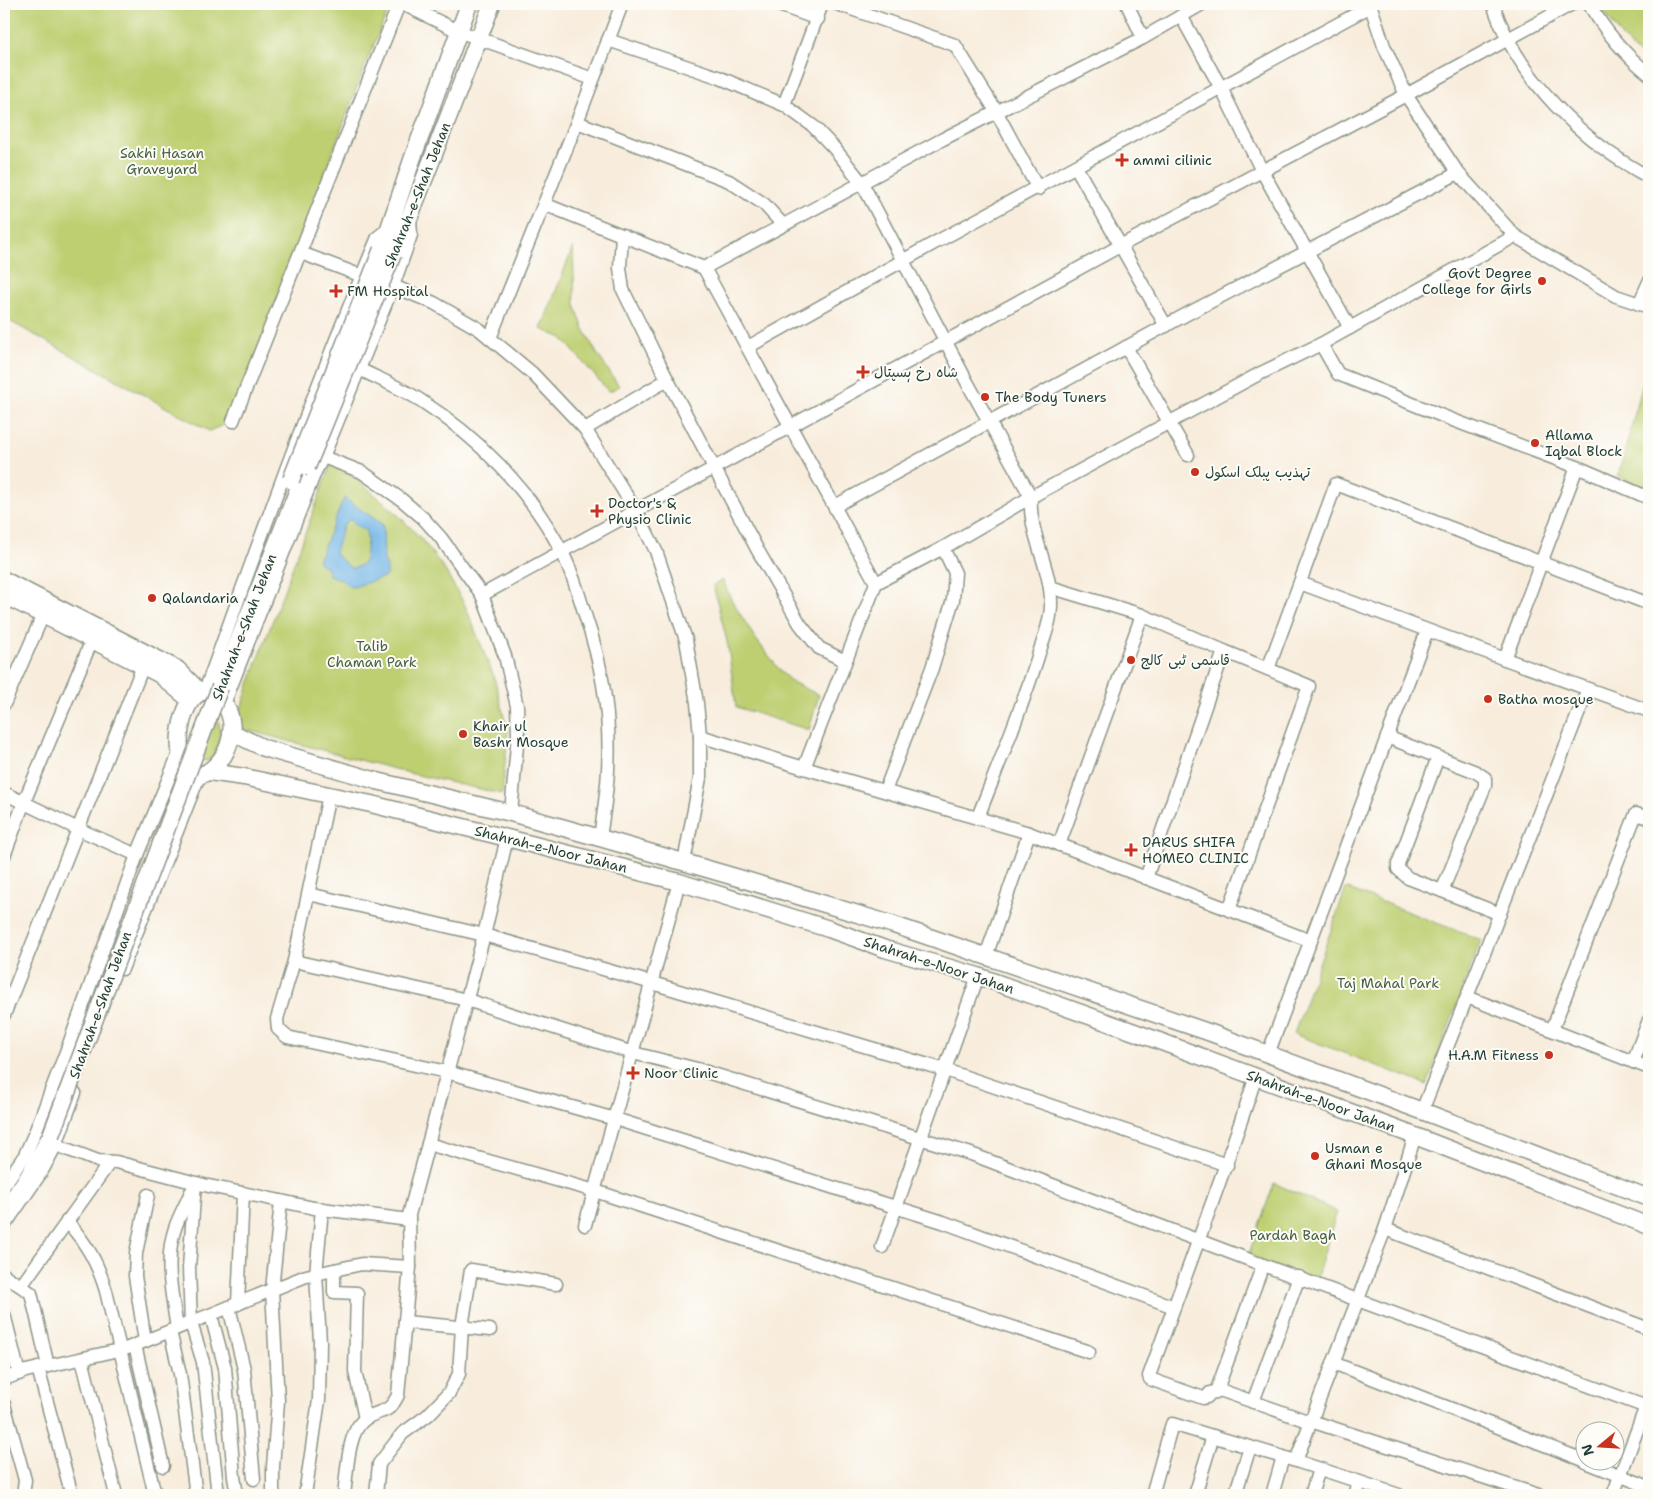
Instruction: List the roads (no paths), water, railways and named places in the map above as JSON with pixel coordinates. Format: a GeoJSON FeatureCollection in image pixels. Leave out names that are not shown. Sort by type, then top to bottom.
{"type":"FeatureCollection","features":[{"type":"Feature","properties":{"kind":"main road","name":"Shahrah-e-Shah Jehan"},"geometry":{"type":"LineString","coordinates":[[4,1211],[38,1162],[62,1107],[155,858],[388,252],[390,226],[469,4]]}},
{"type":"Feature","properties":{"kind":"main road","name":"Shahrah-e-Shah Jehan"},"geometry":{"type":"LineString","coordinates":[[4,1195],[29,1157],[52,1104],[210,685],[388,252],[410,216],[492,4]]}},
{"type":"Feature","properties":{"kind":"main road"},"geometry":{"type":"LineString","coordinates":[[4,580],[176,669],[199,694]]}},
{"type":"Feature","properties":{"kind":"main road"},"geometry":{"type":"LineString","coordinates":[[4,595],[199,694],[215,696],[224,704],[232,725],[226,752],[220,762],[204,774],[190,772],[180,752],[184,714],[199,694]]}},
{"type":"Feature","properties":{"kind":"main road","name":"Shahrah-e-Noor Jahan"},"geometry":{"type":"LineString","coordinates":[[231,732],[264,748],[378,781],[511,813],[600,838],[894,925],[1268,1054],[1649,1198]]}},
{"type":"Feature","properties":{"kind":"main road","name":"Shahrah-e-Noor Jahan"},"geometry":{"type":"LineString","coordinates":[[204,774],[244,777],[372,804],[679,882],[829,928],[885,949],[978,976],[1256,1076],[1649,1226]]}},
{"type":"Feature","properties":{"kind":"main road"},"geometry":{"type":"LineString","coordinates":[[372,804],[378,781]]}},
{"type":"Feature","properties":{"kind":"main road"},"geometry":{"type":"LineString","coordinates":[[737,900],[742,879]]}},
{"type":"Feature","properties":{"kind":"main road"},"geometry":{"type":"LineString","coordinates":[[885,949],[894,925]]}},
{"type":"Feature","properties":{"kind":"main road"},"geometry":{"type":"LineString","coordinates":[[1151,1038],[1158,1015]]}},
{"type":"Feature","properties":{"kind":"main road"},"geometry":{"type":"LineString","coordinates":[[1521,1177],[1530,1153]]}},
{"type":"Feature","properties":{"kind":"street"},"geometry":{"type":"LineString","coordinates":[[233,421],[401,4],[478,39],[593,79]]}},
{"type":"Feature","properties":{"kind":"street"},"geometry":{"type":"LineString","coordinates":[[490,338],[577,122],[622,4]]}},
{"type":"Feature","properties":{"kind":"street"},"geometry":{"type":"LineString","coordinates":[[776,4],[818,19]]}},
{"type":"Feature","properties":{"kind":"street"},"geometry":{"type":"LineString","coordinates":[[784,106],[822,4]]}},
{"type":"Feature","properties":{"kind":"street"},"geometry":{"type":"LineString","coordinates":[[836,4],[955,45],[996,111],[1038,189]]}},
{"type":"Feature","properties":{"kind":"street"},"geometry":{"type":"LineString","coordinates":[[1127,4],[1143,38]]}},
{"type":"Feature","properties":{"kind":"street"},"geometry":{"type":"LineString","coordinates":[[704,268],[996,111],[1143,38],[1202,4]]}},
{"type":"Feature","properties":{"kind":"street"},"geometry":{"type":"LineString","coordinates":[[1493,4],[1508,39],[1535,80],[1555,105],[1578,128],[1608,152],[1649,177]]}},
{"type":"Feature","properties":{"kind":"street"},"geometry":{"type":"LineString","coordinates":[[482,595],[1120,246],[1406,95],[1572,4]]}},
{"type":"Feature","properties":{"kind":"street"},"geometry":{"type":"LineString","coordinates":[[1589,4],[1620,48],[1649,74]]}},
{"type":"Feature","properties":{"kind":"street"},"geometry":{"type":"LineString","coordinates":[[748,347],[1370,5],[1384,46],[1406,95],[1458,173],[1515,236],[1616,296],[1644,306],[1649,282]]}},
{"type":"Feature","properties":{"kind":"street"},"geometry":{"type":"LineString","coordinates":[[1181,16],[1221,88],[1262,171],[1350,328]]}},
{"type":"Feature","properties":{"kind":"street"},"geometry":{"type":"LineString","coordinates":[[608,40],[718,77],[784,106],[813,126],[834,148],[862,183],[1031,497],[1032,520],[1050,587],[1051,605],[1033,674],[978,817]]}},
{"type":"Feature","properties":{"kind":"street"},"geometry":{"type":"LineString","coordinates":[[577,122],[729,181],[764,204],[783,226]]}},
{"type":"Feature","properties":{"kind":"street"},"geometry":{"type":"LineString","coordinates":[[1076,167],[1166,326]]}},
{"type":"Feature","properties":{"kind":"street"},"geometry":{"type":"LineString","coordinates":[[835,506],[1126,347],[1458,173]]}},
{"type":"Feature","properties":{"kind":"street"},"geometry":{"type":"LineString","coordinates":[[544,204],[704,268],[876,583]]}},
{"type":"Feature","properties":{"kind":"street"},"geometry":{"type":"LineString","coordinates":[[224,704],[315,472],[394,286],[411,235],[410,216]]}},
{"type":"Feature","properties":{"kind":"street"},"geometry":{"type":"LineString","coordinates":[[199,694],[362,276],[378,237],[390,226]]}},
{"type":"Feature","properties":{"kind":"street"},"geometry":{"type":"LineString","coordinates":[[622,235],[620,268],[623,290],[667,380],[776,584],[800,624],[819,648],[845,661]]}},
{"type":"Feature","properties":{"kind":"street"},"geometry":{"type":"LineString","coordinates":[[804,768],[876,583],[1259,374],[1321,344],[1515,236]]}},
{"type":"Feature","properties":{"kind":"street"},"geometry":{"type":"LineString","coordinates":[[301,253],[362,276]]}},
{"type":"Feature","properties":{"kind":"street"},"geometry":{"type":"LineString","coordinates":[[394,286],[434,303],[479,329],[532,373],[585,429],[636,511],[656,551],[686,640],[697,702],[700,736],[700,778],[684,862]]}},
{"type":"Feature","properties":{"kind":"street"},"geometry":{"type":"LineString","coordinates":[[1321,344],[1338,374],[1450,419],[1577,466],[1649,498]]}},
{"type":"Feature","properties":{"kind":"street"},"geometry":{"type":"LineString","coordinates":[[1126,347],[1188,455]]}},
{"type":"Feature","properties":{"kind":"street"},"geometry":{"type":"LineString","coordinates":[[359,369],[417,399],[437,412],[501,466],[532,503],[562,552],[581,600],[602,673],[608,736],[608,762],[600,838]]}},
{"type":"Feature","properties":{"kind":"street"},"geometry":{"type":"LineString","coordinates":[[585,429],[667,380]]}},
{"type":"Feature","properties":{"kind":"street"},"geometry":{"type":"LineString","coordinates":[[323,457],[362,472],[409,506],[441,538],[482,595],[505,656],[517,706],[518,734],[511,813]]}},
{"type":"Feature","properties":{"kind":"street"},"geometry":{"type":"LineString","coordinates":[[289,462],[315,472]]}},
{"type":"Feature","properties":{"kind":"street"},"geometry":{"type":"LineString","coordinates":[[1505,660],[1577,466]]}},
{"type":"Feature","properties":{"kind":"street"},"geometry":{"type":"LineString","coordinates":[[1268,669],[1336,484],[1649,604]]}},
{"type":"Feature","properties":{"kind":"street"},"geometry":{"type":"LineString","coordinates":[[885,791],[932,668],[953,600],[955,573],[943,548]]}},
{"type":"Feature","properties":{"kind":"street"},"geometry":{"type":"LineString","coordinates":[[1300,583],[1505,660],[1649,711]]}},
{"type":"Feature","properties":{"kind":"street"},"geometry":{"type":"LineString","coordinates":[[1050,587],[1142,615],[1309,686],[1229,910]]}},
{"type":"Feature","properties":{"kind":"street"},"geometry":{"type":"LineString","coordinates":[[4,704],[42,614]]}},
{"type":"Feature","properties":{"kind":"street"},"geometry":{"type":"LineString","coordinates":[[1059,845],[1142,615]]}},
{"type":"Feature","properties":{"kind":"street"},"geometry":{"type":"LineString","coordinates":[[1268,1054],[1427,631]]}},
{"type":"Feature","properties":{"kind":"street"},"geometry":{"type":"LineString","coordinates":[[4,856],[24,802],[92,640]]}},
{"type":"Feature","properties":{"kind":"street"},"geometry":{"type":"LineString","coordinates":[[1146,878],[1224,651]]}},
{"type":"Feature","properties":{"kind":"street"},"geometry":{"type":"LineString","coordinates":[[4,1015],[143,666]]}},
{"type":"Feature","properties":{"kind":"street"},"geometry":{"type":"LineString","coordinates":[[1422,1111],[1588,689]]}},
{"type":"Feature","properties":{"kind":"street"},"geometry":{"type":"LineString","coordinates":[[700,736],[804,768],[978,817],[1029,834],[1311,941]]}},
{"type":"Feature","properties":{"kind":"street"},"geometry":{"type":"LineString","coordinates":[[1387,737],[1476,772],[1485,778],[1486,783],[1442,891]]}},
{"type":"Feature","properties":{"kind":"street"},"geometry":{"type":"LineString","coordinates":[[4,1185],[25,1155],[36,1130],[137,855],[180,752]]}},
{"type":"Feature","properties":{"kind":"street"},"geometry":{"type":"LineString","coordinates":[[1438,757],[1398,864],[1398,869],[1408,878],[1500,914]]}},
{"type":"Feature","properties":{"kind":"street"},"geometry":{"type":"LineString","coordinates":[[4,1226],[42,1171],[56,1145],[92,1046],[165,859],[204,774]]}},
{"type":"Feature","properties":{"kind":"street"},"geometry":{"type":"LineString","coordinates":[[4,793],[137,855]]}},
{"type":"Feature","properties":{"kind":"street"},"geometry":{"type":"LineString","coordinates":[[329,795],[294,961],[277,1019],[278,1028],[287,1037],[447,1072],[615,1119],[944,1222],[1174,1306]]}},
{"type":"Feature","properties":{"kind":"street"},"geometry":{"type":"LineString","coordinates":[[1552,1030],[1636,814],[1649,818]]}},
{"type":"Feature","properties":{"kind":"street"},"geometry":{"type":"LineString","coordinates":[[986,956],[1029,834]]}},
{"type":"Feature","properties":{"kind":"street"},"geometry":{"type":"LineString","coordinates":[[344,1495],[353,1435],[365,1419],[394,1405],[398,1395],[410,1267],[409,1220],[484,935],[507,838]]}},
{"type":"Feature","properties":{"kind":"street"},"geometry":{"type":"LineString","coordinates":[[585,1224],[679,882]]}},
{"type":"Feature","properties":{"kind":"street"},"geometry":{"type":"LineString","coordinates":[[309,894],[484,935],[652,983],[945,1070],[1226,1165]]}},
{"type":"Feature","properties":{"kind":"street"},"geometry":{"type":"LineString","coordinates":[[294,961],[467,1000],[633,1053],[706,1072],[971,1154],[1263,1265],[1648,1404],[1613,1495]]}},
{"type":"Feature","properties":{"kind":"street"},"geometry":{"type":"LineString","coordinates":[[882,1248],[978,976]]}},
{"type":"Feature","properties":{"kind":"street"},"geometry":{"type":"LineString","coordinates":[[1467,997],[1649,1068]]}},
{"type":"Feature","properties":{"kind":"street"},"geometry":{"type":"LineString","coordinates":[[1633,1062],[1649,1020]]}},
{"type":"Feature","properties":{"kind":"street"},"geometry":{"type":"LineString","coordinates":[[1256,1076],[1200,1241],[1149,1376],[1150,1379],[1203,1398],[1207,1397],[1210,1392],[1215,1392],[1263,1265]]}},
{"type":"Feature","properties":{"kind":"street"},"geometry":{"type":"LineString","coordinates":[[1296,1461],[1385,1229],[1415,1136]]}},
{"type":"Feature","properties":{"kind":"street"},"geometry":{"type":"LineString","coordinates":[[428,1144],[595,1191],[1089,1352]]}},
{"type":"Feature","properties":{"kind":"street"},"geometry":{"type":"LineString","coordinates":[[56,1145],[98,1161],[116,1162],[243,1193],[322,1209],[409,1220]]}},
{"type":"Feature","properties":{"kind":"street"},"geometry":{"type":"LineString","coordinates":[[20,1286],[110,1162]]}},
{"type":"Feature","properties":{"kind":"street"},"geometry":{"type":"LineString","coordinates":[[196,1183],[189,1268],[191,1323],[203,1362],[218,1495]]}},
{"type":"Feature","properties":{"kind":"street"},"geometry":{"type":"LineString","coordinates":[[196,1183],[175,1228],[171,1243],[170,1279],[174,1330],[196,1495]]}},
{"type":"Feature","properties":{"kind":"street"},"geometry":{"type":"LineString","coordinates":[[243,1193],[234,1306],[244,1369],[254,1479]]}},
{"type":"Feature","properties":{"kind":"street"},"geometry":{"type":"LineString","coordinates":[[148,1195],[136,1253],[135,1276],[140,1343],[163,1466]]}},
{"type":"Feature","properties":{"kind":"street"},"geometry":{"type":"LineString","coordinates":[[274,1495],[273,1475],[278,1402],[272,1290],[281,1201]]}},
{"type":"Feature","properties":{"kind":"street"},"geometry":{"type":"LineString","coordinates":[[305,1495],[319,1400],[320,1342],[316,1274],[322,1209]]}},
{"type":"Feature","properties":{"kind":"street"},"geometry":{"type":"LineString","coordinates":[[67,1221],[86,1244],[99,1268],[121,1350],[155,1495]]}},
{"type":"Feature","properties":{"kind":"street"},"geometry":{"type":"LineString","coordinates":[[1385,1229],[1649,1329]]}},
{"type":"Feature","properties":{"kind":"street"},"geometry":{"type":"LineString","coordinates":[[4,1379],[43,1367],[121,1350],[306,1276],[362,1264],[410,1267]]}},
{"type":"Feature","properties":{"kind":"street"},"geometry":{"type":"LineString","coordinates":[[334,1270],[334,1292],[357,1293],[355,1371],[365,1419]]}},
{"type":"Feature","properties":{"kind":"street"},"geometry":{"type":"LineString","coordinates":[[376,1495],[380,1464],[402,1434],[428,1415],[449,1394],[459,1374],[462,1327],[471,1270],[556,1284]]}},
{"type":"Feature","properties":{"kind":"street"},"geometry":{"type":"LineString","coordinates":[[4,1275],[32,1293],[43,1367],[71,1492],[74,1495]]}},
{"type":"Feature","properties":{"kind":"street"},"geometry":{"type":"LineString","coordinates":[[1253,1402],[1299,1277]]}},
{"type":"Feature","properties":{"kind":"street"},"geometry":{"type":"LineString","coordinates":[[4,1314],[19,1374]]}},
{"type":"Feature","properties":{"kind":"street"},"geometry":{"type":"LineString","coordinates":[[211,1315],[225,1368],[236,1490],[254,1479],[273,1475]]}},
{"type":"Feature","properties":{"kind":"street"},"geometry":{"type":"LineString","coordinates":[[405,1322],[490,1330]]}},
{"type":"Feature","properties":{"kind":"street"},"geometry":{"type":"LineString","coordinates":[[82,1359],[116,1495]]}},
{"type":"Feature","properties":{"kind":"street"},"geometry":{"type":"LineString","coordinates":[[1334,1364],[1576,1457]]}},
{"type":"Feature","properties":{"kind":"street"},"geometry":{"type":"LineString","coordinates":[[1217,1388],[1253,1402],[1538,1495]]}},
{"type":"Feature","properties":{"kind":"street"},"geometry":{"type":"LineString","coordinates":[[4,1404],[25,1480],[22,1495]]}},
{"type":"Feature","properties":{"kind":"street"},"geometry":{"type":"LineString","coordinates":[[1152,1495],[1172,1424],[1296,1461],[1395,1495]]}},
{"type":"Feature","properties":{"kind":"street"},"geometry":{"type":"LineString","coordinates":[[1195,1495],[1213,1436]]}},
{"type":"Feature","properties":{"kind":"street"},"geometry":{"type":"LineString","coordinates":[[1235,1495],[1250,1447]]}},
{"type":"Feature","properties":{"kind":"street"},"geometry":{"type":"LineString","coordinates":[[1272,1495],[1283,1457]]}},
{"type":"Feature","properties":{"kind":"street"},"geometry":{"type":"LineString","coordinates":[[1311,1495],[1319,1469]]}},
{"type":"Feature","properties":{"kind":"street"},"geometry":{"type":"LineString","coordinates":[[1614,1472],[1649,1487]]}},
{"type":"Feature","properties":{"kind":"street"},"geometry":{"type":"LineString","coordinates":[[1355,1495],[1359,1482]]}},
{"type":"Feature","properties":{"kind":"water"},"geometry":{"type":"Polygon","coordinates":[[[344,498],[382,524],[384,559],[387,568],[387,575],[384,577],[354,587],[348,586],[342,580],[329,575],[327,568],[318,561],[344,498]],[[348,520],[343,526],[335,552],[351,568],[359,566],[363,562],[367,535],[365,530],[355,525],[351,520],[348,520]]]}},
{"type":"Feature","properties":{"kind":"place","name":"ammi cilinic"},"geometry":{"type":"Point","coordinates":[1122,160]}},
{"type":"Feature","properties":{"kind":"place","name":"Govt Degree College for Girls"},"geometry":{"type":"Point","coordinates":[1542,281]}},
{"type":"Feature","properties":{"kind":"place","name":"FM Hospital"},"geometry":{"type":"Point","coordinates":[336,291]}},
{"type":"Feature","properties":{"kind":"place","name":"شاہ رخ ہسپتال"},"geometry":{"type":"Point","coordinates":[863,372]}},
{"type":"Feature","properties":{"kind":"place","name":"The Body Tuners"},"geometry":{"type":"Point","coordinates":[985,397]}},
{"type":"Feature","properties":{"kind":"place","name":"Allama Iqbal Block"},"geometry":{"type":"Point","coordinates":[1535,443]}},
{"type":"Feature","properties":{"kind":"place","name":"تہذیب پبلک اسکول"},"geometry":{"type":"Point","coordinates":[1195,472]}},
{"type":"Feature","properties":{"kind":"place","name":"Doctor's & Physio Clinic"},"geometry":{"type":"Point","coordinates":[597,511]}},
{"type":"Feature","properties":{"kind":"place","name":"Qalandaria"},"geometry":{"type":"Point","coordinates":[152,598]}},
{"type":"Feature","properties":{"kind":"place","name":"قاسمی ٹبی کالج"},"geometry":{"type":"Point","coordinates":[1131,660]}},
{"type":"Feature","properties":{"kind":"place","name":"Batha mosque"},"geometry":{"type":"Point","coordinates":[1488,699]}},
{"type":"Feature","properties":{"kind":"place","name":"Khair ul Bashr Mosque"},"geometry":{"type":"Point","coordinates":[463,734]}},
{"type":"Feature","properties":{"kind":"place","name":"DARUS SHIFA HOMEO CLINIC"},"geometry":{"type":"Point","coordinates":[1131,850]}},
{"type":"Feature","properties":{"kind":"place","name":"H.A.M Fitness"},"geometry":{"type":"Point","coordinates":[1549,1055]}},
{"type":"Feature","properties":{"kind":"place","name":"Noor Clinic"},"geometry":{"type":"Point","coordinates":[633,1073]}},
{"type":"Feature","properties":{"kind":"place","name":"Usman e Ghani Mosque"},"geometry":{"type":"Point","coordinates":[1315,1156]}},
{"type":"Feature","properties":{"kind":"park label","name":"Sakhi Hasan Graveyard"},"geometry":{"type":"Point","coordinates":[162,162]}},
{"type":"Feature","properties":{"kind":"park label","name":"Talib Chaman Park"},"geometry":{"type":"Point","coordinates":[372,654]}},
{"type":"Feature","properties":{"kind":"park label","name":"Taj Mahal Park"},"geometry":{"type":"Point","coordinates":[1388,983]}},
{"type":"Feature","properties":{"kind":"park label","name":"Pardah Bagh"},"geometry":{"type":"Point","coordinates":[1293,1235]}}]}
